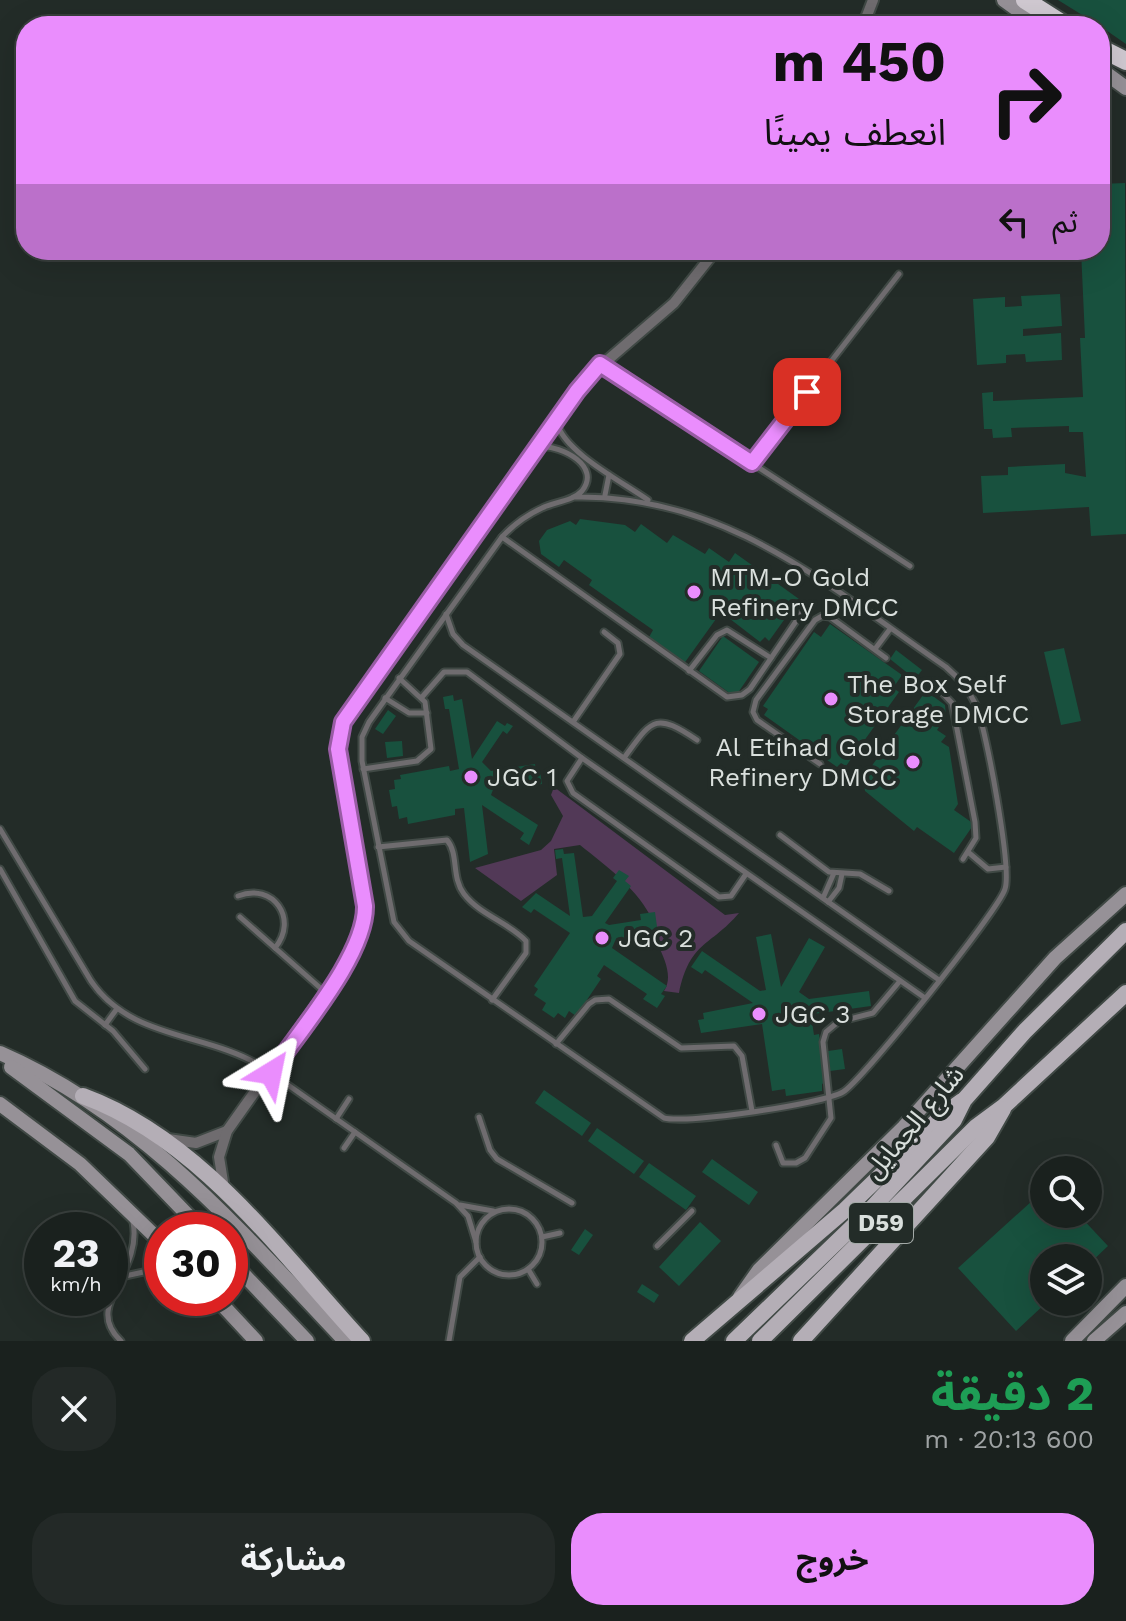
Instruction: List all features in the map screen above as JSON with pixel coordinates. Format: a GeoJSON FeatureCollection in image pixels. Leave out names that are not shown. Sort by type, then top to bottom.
{"type":"FeatureCollection","features":[{"type":"Feature","properties":{"kind":"highway"},"geometry":{"type":"LineString","coordinates":[[1025,0],[1050,16]]}},
{"type":"Feature","properties":{"kind":"main road"},"geometry":{"type":"LineString","coordinates":[[1004,0],[1026,16]]}},
{"type":"Feature","properties":{"kind":"main road"},"geometry":{"type":"LineString","coordinates":[[739,1299],[759,1270],[904,1127],[1055,958],[1126,894]]}},
{"type":"Feature","properties":{"kind":"main road","name":"شارع الجمايل"},"geometry":{"type":"LineString","coordinates":[[734,1341],[872,1208],[954,1120],[964,1100],[1035,1019],[1126,931]]}},
{"type":"Feature","properties":{"kind":"main road","name":"شارع الجمايل"},"geometry":{"type":"LineString","coordinates":[[760,1341],[976,1127],[1003,1107],[1126,993]]}},
{"type":"Feature","properties":{"kind":"main road"},"geometry":{"type":"LineString","coordinates":[[0,1056],[118,1110],[163,1137],[227,1195],[362,1341]]}},
{"type":"Feature","properties":{"kind":"main road"},"geometry":{"type":"LineString","coordinates":[[0,1056],[129,1154],[185,1212]]}},
{"type":"Feature","properties":{"kind":"main road"},"geometry":{"type":"LineString","coordinates":[[83,1096],[145,1141],[201,1193],[345,1341]]}},
{"type":"Feature","properties":{"kind":"main road"},"geometry":{"type":"LineString","coordinates":[[692,1341],[845,1210],[944,1114],[964,1100]]}},
{"type":"Feature","properties":{"kind":"main road"},"geometry":{"type":"LineString","coordinates":[[0,1104],[80,1164],[144,1225]]}},
{"type":"Feature","properties":{"kind":"main road"},"geometry":{"type":"LineString","coordinates":[[801,1341],[987,1137],[1003,1107]]}},
{"type":"Feature","properties":{"kind":"main road"},"geometry":{"type":"LineString","coordinates":[[248,1279],[307,1341]]}},
{"type":"Feature","properties":{"kind":"main road"},"geometry":{"type":"LineString","coordinates":[[1072,1341],[1126,1286]]}},
{"type":"Feature","properties":{"kind":"main road"},"geometry":{"type":"LineString","coordinates":[[1094,1341],[1126,1313]]}},
{"type":"Feature","properties":{"kind":"main road"},"geometry":{"type":"LineString","coordinates":[[233,1316],[256,1341]]}},
{"type":"Feature","properties":{"kind":"street"},"geometry":{"type":"LineString","coordinates":[[227,1195],[219,1170],[227,1131],[271,1073],[356,948],[365,917],[338,749],[343,722],[556,420],[600,364],[674,303],[708,260]]}},
{"type":"Feature","properties":{"kind":"street"},"geometry":{"type":"LineString","coordinates":[[163,1137],[196,1143],[227,1131]]}},
{"type":"Feature","properties":{"kind":"lane"},"geometry":{"type":"LineString","coordinates":[[752,463],[899,274]]}},
{"type":"Feature","properties":{"kind":"lane"},"geometry":{"type":"LineString","coordinates":[[600,364],[910,566]]}},
{"type":"Feature","properties":{"kind":"lane"},"geometry":{"type":"LineString","coordinates":[[556,420],[563,438],[583,466],[586,482],[573,497]]}},
{"type":"Feature","properties":{"kind":"lane"},"geometry":{"type":"LineString","coordinates":[[536,449],[552,446],[576,454],[652,503]]}},
{"type":"Feature","properties":{"kind":"lane"},"geometry":{"type":"LineString","coordinates":[[604,496],[610,482],[608,472]]}},
{"type":"Feature","properties":{"kind":"lane"},"geometry":{"type":"LineString","coordinates":[[604,496],[652,503],[702,516],[749,535],[955,675],[975,703],[985,737],[1006,867],[1007,883],[1002,897],[925,998],[851,1086],[830,1097],[685,1120],[664,1118],[492,1000],[398,929],[391,914],[363,769],[362,737],[385,698],[502,537],[539,509],[573,497],[604,496]]}},
{"type":"Feature","properties":{"kind":"lane"},"geometry":{"type":"LineString","coordinates":[[502,537],[722,695],[737,697],[750,689],[805,608]]}},
{"type":"Feature","properties":{"kind":"lane"},"geometry":{"type":"LineString","coordinates":[[446,614],[449,628],[463,645],[939,980]]}},
{"type":"Feature","properties":{"kind":"lane"},"geometry":{"type":"LineString","coordinates":[[820,764],[757,720],[754,704],[818,617],[830,617],[886,658]]}},
{"type":"Feature","properties":{"kind":"lane"},"geometry":{"type":"LineString","coordinates":[[875,649],[890,629]]}},
{"type":"Feature","properties":{"kind":"lane"},"geometry":{"type":"LineString","coordinates":[[689,671],[717,635],[727,630],[771,658]]}},
{"type":"Feature","properties":{"kind":"lane"},"geometry":{"type":"LineString","coordinates":[[573,722],[620,654],[618,643],[604,632]]}},
{"type":"Feature","properties":{"kind":"lane"},"geometry":{"type":"LineString","coordinates":[[422,697],[444,672],[467,672],[582,758],[925,998]]}},
{"type":"Feature","properties":{"kind":"lane"},"geometry":{"type":"LineString","coordinates":[[363,769],[417,761],[428,754],[432,743],[422,697],[399,678]]}},
{"type":"Feature","properties":{"kind":"lane"},"geometry":{"type":"LineString","coordinates":[[932,682],[948,696],[953,710],[976,830],[963,859]]}},
{"type":"Feature","properties":{"kind":"lane"},"geometry":{"type":"LineString","coordinates":[[385,698],[409,713],[427,713]]}},
{"type":"Feature","properties":{"kind":"lane"},"geometry":{"type":"LineString","coordinates":[[624,758],[648,726],[659,721],[670,722],[697,740]]}},
{"type":"Feature","properties":{"kind":"lane"},"geometry":{"type":"LineString","coordinates":[[582,758],[567,781],[573,793],[719,897],[731,896],[746,874]]}},
{"type":"Feature","properties":{"kind":"lane"},"geometry":{"type":"LineString","coordinates":[[0,829],[91,981],[116,1010],[160,1030],[241,1055],[271,1073],[456,1203],[468,1216],[480,1257],[490,1269],[505,1275],[528,1269],[538,1258],[542,1237],[529,1215],[513,1209],[497,1211],[456,1203]]}},
{"type":"Feature","properties":{"kind":"lane"},"geometry":{"type":"LineString","coordinates":[[780,835],[834,873],[860,874],[889,891]]}},
{"type":"Feature","properties":{"kind":"lane"},"geometry":{"type":"LineString","coordinates":[[378,847],[447,840],[452,849],[455,879],[464,894],[526,941],[526,953],[492,1000]]}},
{"type":"Feature","properties":{"kind":"lane"},"geometry":{"type":"LineString","coordinates":[[968,852],[988,869],[1006,867]]}},
{"type":"Feature","properties":{"kind":"lane"},"geometry":{"type":"LineString","coordinates":[[0,869],[75,1001],[105,1025],[145,1069]]}},
{"type":"Feature","properties":{"kind":"lane"},"geometry":{"type":"LineString","coordinates":[[826,900],[834,873]]}},
{"type":"Feature","properties":{"kind":"lane"},"geometry":{"type":"LineString","coordinates":[[826,900],[839,888],[842,874]]}},
{"type":"Feature","properties":{"kind":"lane"},"geometry":{"type":"LineString","coordinates":[[238,896],[257,893],[274,902],[285,917],[287,929],[275,948]]}},
{"type":"Feature","properties":{"kind":"lane"},"geometry":{"type":"LineString","coordinates":[[240,917],[326,993]]}},
{"type":"Feature","properties":{"kind":"lane"},"geometry":{"type":"LineString","coordinates":[[776,1145],[783,1163],[802,1160],[829,1122],[830,1097],[823,1042],[826,1032],[838,1022],[873,1013],[900,981]]}},
{"type":"Feature","properties":{"kind":"lane"},"geometry":{"type":"LineString","coordinates":[[556,1044],[589,1004],[609,999],[681,1048],[734,1046],[742,1056],[752,1111]]}},
{"type":"Feature","properties":{"kind":"lane"},"geometry":{"type":"LineString","coordinates":[[105,1025],[116,1010]]}},
{"type":"Feature","properties":{"kind":"lane"},"geometry":{"type":"LineString","coordinates":[[336,1119],[349,1099]]}},
{"type":"Feature","properties":{"kind":"lane"},"geometry":{"type":"LineString","coordinates":[[479,1117],[490,1150],[497,1159],[572,1203]]}},
{"type":"Feature","properties":{"kind":"lane"},"geometry":{"type":"LineString","coordinates":[[344,1148],[355,1132]]}},
{"type":"Feature","properties":{"kind":"lane"},"geometry":{"type":"LineString","coordinates":[[128,1265],[135,1244],[129,1210]]}},
{"type":"Feature","properties":{"kind":"lane"},"geometry":{"type":"LineString","coordinates":[[476,1242],[479,1227],[497,1211]]}},
{"type":"Feature","properties":{"kind":"lane"},"geometry":{"type":"LineString","coordinates":[[657,1246],[692,1211]]}},
{"type":"Feature","properties":{"kind":"lane"},"geometry":{"type":"LineString","coordinates":[[542,1237],[560,1233]]}},
{"type":"Feature","properties":{"kind":"lane"},"geometry":{"type":"LineString","coordinates":[[449,1341],[460,1277],[480,1257]]}},
{"type":"Feature","properties":{"kind":"lane"},"geometry":{"type":"LineString","coordinates":[[528,1269],[537,1284]]}},
{"type":"Feature","properties":{"kind":"lane"},"geometry":{"type":"LineString","coordinates":[[108,1316],[110,1328],[121,1341]]}},
{"type":"Feature","properties":{"kind":"shaded area"},"geometry":{"type":"Polygon","coordinates":[[[554,787],[725,915],[739,913],[695,954],[679,993],[664,991],[668,980],[667,968],[652,919],[643,905],[619,877],[580,845],[554,849],[557,875],[521,901],[475,868],[541,850],[551,841],[563,816],[551,795],[554,787]]]}},
{"type":"Feature","properties":{"kind":"building"},"geometry":{"type":"Polygon","coordinates":[[[1058,0],[1126,0],[1126,44],[1110,33],[1110,16],[1084,16],[1058,0]]]}},
{"type":"Feature","properties":{"kind":"building"},"geometry":{"type":"Polygon","coordinates":[[[1125,183],[1126,534],[1091,536],[1089,507],[983,513],[981,476],[1008,475],[1008,467],[1065,464],[1065,473],[1086,477],[1083,432],[1069,432],[1069,426],[1011,428],[1012,437],[993,438],[992,429],[984,429],[982,393],[993,392],[993,401],[1083,397],[1080,338],[1085,338],[1081,260],[1110,260],[1110,184],[1125,183]]]}},
{"type":"Feature","properties":{"kind":"building"},"geometry":{"type":"Polygon","coordinates":[[[1060,294],[1062,326],[1023,329],[1023,336],[1061,333],[1062,360],[1026,362],[1025,354],[1006,355],[1006,363],[977,365],[973,299],[1005,297],[1005,307],[1022,306],[1021,296],[1060,294]]]}},
{"type":"Feature","properties":{"kind":"building","name":"MTM-O Gold Refinery DMCC"},"geometry":{"type":"Polygon","coordinates":[[[580,519],[625,525],[635,532],[641,524],[667,543],[673,535],[705,554],[709,548],[729,562],[735,553],[799,599],[769,641],[765,637],[760,642],[721,612],[683,665],[648,639],[653,630],[589,585],[592,580],[564,560],[559,567],[541,554],[539,541],[547,530],[570,521],[576,525],[580,519]]]}},
{"type":"Feature","properties":{"kind":"building","name":"The Box Self Storage DMCC"},"geometry":{"type":"Polygon","coordinates":[[[830,624],[902,675],[893,688],[899,692],[846,766],[841,763],[837,767],[764,715],[768,709],[763,706],[814,632],[821,637],[830,624]]]}},
{"type":"Feature","properties":{"kind":"building"},"geometry":{"type":"Polygon","coordinates":[[[723,636],[759,662],[735,697],[699,671],[723,636]]]}},
{"type":"Feature","properties":{"kind":"building"},"geometry":{"type":"Polygon","coordinates":[[[1064,648],[1081,721],[1061,725],[1044,652],[1064,648]]]}},
{"type":"Feature","properties":{"kind":"building"},"geometry":{"type":"Polygon","coordinates":[[[896,650],[922,670],[915,679],[890,659],[896,650]]]}},
{"type":"Feature","properties":{"kind":"building","name":"Al Etihad Gold Refinery DMCC"},"geometry":{"type":"Polygon","coordinates":[[[926,691],[945,705],[946,716],[937,730],[946,736],[941,742],[949,747],[958,804],[954,810],[974,824],[954,853],[917,827],[914,831],[865,791],[863,778],[926,691]]]}},
{"type":"Feature","properties":{"kind":"building","name":"JGC 1"},"geometry":{"type":"Polygon","coordinates":[[[453,695],[454,701],[462,699],[472,759],[497,721],[513,726],[507,734],[503,731],[482,762],[491,771],[535,764],[536,772],[540,771],[542,784],[531,786],[530,781],[494,787],[491,795],[538,825],[529,845],[520,839],[524,833],[482,805],[488,854],[470,862],[464,808],[455,809],[455,815],[408,824],[407,817],[399,819],[397,806],[392,807],[389,790],[395,789],[394,780],[401,779],[400,775],[449,766],[450,771],[459,769],[449,709],[445,709],[443,697],[453,695]]]}},
{"type":"Feature","properties":{"kind":"building"},"geometry":{"type":"Polygon","coordinates":[[[388,710],[396,716],[383,734],[375,729],[388,710]]]}},
{"type":"Feature","properties":{"kind":"building"},"geometry":{"type":"Polygon","coordinates":[[[402,741],[403,756],[387,758],[385,742],[402,741]]]}},
{"type":"Feature","properties":{"kind":"building","name":"JGC 2"},"geometry":{"type":"Polygon","coordinates":[[[563,849],[564,854],[574,853],[583,917],[592,916],[617,881],[613,878],[619,870],[629,876],[625,881],[631,886],[605,923],[641,920],[640,914],[655,912],[658,934],[615,941],[612,948],[667,986],[657,1008],[643,999],[647,994],[604,965],[597,976],[601,979],[576,1016],[569,1011],[565,1018],[558,1013],[554,1018],[542,1010],[546,1003],[534,995],[538,989],[534,986],[570,933],[534,909],[531,913],[522,907],[536,893],[570,916],[562,858],[556,859],[555,850],[563,849]]]}},
{"type":"Feature","properties":{"kind":"building","name":"JGC 3"},"geometry":{"type":"Polygon","coordinates":[[[771,934],[781,987],[809,938],[825,947],[799,992],[809,999],[869,991],[871,1006],[806,1015],[807,1023],[812,1022],[814,1035],[819,1034],[826,1082],[822,1084],[822,1091],[786,1096],[785,1089],[772,1091],[762,1024],[701,1033],[698,1020],[704,1019],[703,1013],[753,1003],[705,970],[702,974],[691,967],[702,951],[760,991],[766,990],[756,937],[771,934]]]}},
{"type":"Feature","properties":{"kind":"building"},"geometry":{"type":"Polygon","coordinates":[[[842,1049],[845,1069],[830,1071],[828,1051],[842,1049]]]}},
{"type":"Feature","properties":{"kind":"building"},"geometry":{"type":"Polygon","coordinates":[[[544,1090],[591,1123],[582,1136],[535,1103],[544,1090]]]}},
{"type":"Feature","properties":{"kind":"building"},"geometry":{"type":"Polygon","coordinates":[[[597,1128],[644,1161],[634,1174],[588,1141],[597,1128]]]}},
{"type":"Feature","properties":{"kind":"building"},"geometry":{"type":"Polygon","coordinates":[[[712,1159],[758,1192],[749,1205],[702,1172],[712,1159]]]}},
{"type":"Feature","properties":{"kind":"building"},"geometry":{"type":"Polygon","coordinates":[[[649,1163],[696,1196],[686,1210],[639,1177],[649,1163]]]}},
{"type":"Feature","properties":{"kind":"building"},"geometry":{"type":"Polygon","coordinates":[[[1030,1203],[1030,1228],[1091,1228],[1108,1246],[1102,1252],[1102,1244],[1030,1244],[1032,1316],[1016,1331],[958,1268],[1030,1203]]]}},
{"type":"Feature","properties":{"kind":"building"},"geometry":{"type":"Polygon","coordinates":[[[700,1222],[721,1241],[679,1286],[659,1267],[700,1222]]]}},
{"type":"Feature","properties":{"kind":"building"},"geometry":{"type":"Polygon","coordinates":[[[585,1229],[593,1235],[579,1255],[571,1250],[585,1229]]]}},
{"type":"Feature","properties":{"kind":"building"},"geometry":{"type":"Polygon","coordinates":[[[642,1284],[659,1295],[654,1303],[637,1292],[642,1284]]]}},
{"type":"Feature","properties":{"kind":"place","name":"MTM-O Gold Refinery DMCC"},"geometry":{"type":"Point","coordinates":[694,592]}},
{"type":"Feature","properties":{"kind":"place","name":"The Box Self Storage DMCC"},"geometry":{"type":"Point","coordinates":[831,699]}},
{"type":"Feature","properties":{"kind":"place","name":"Al Etihad Gold Refinery DMCC"},"geometry":{"type":"Point","coordinates":[913,762]}},
{"type":"Feature","properties":{"kind":"place","name":"JGC 1"},"geometry":{"type":"Point","coordinates":[471,777]}},
{"type":"Feature","properties":{"kind":"place","name":"JGC 2"},"geometry":{"type":"Point","coordinates":[602,938]}},
{"type":"Feature","properties":{"kind":"place","name":"JGC 3"},"geometry":{"type":"Point","coordinates":[759,1014]}},
{"type":"Feature","properties":{"kind":"route"},"geometry":{"type":"LineString","coordinates":[[271,1073],[350,958],[363,928],[365,906],[338,749],[340,730],[347,713],[588,377],[600,364],[752,463],[807,392]]}}]}
